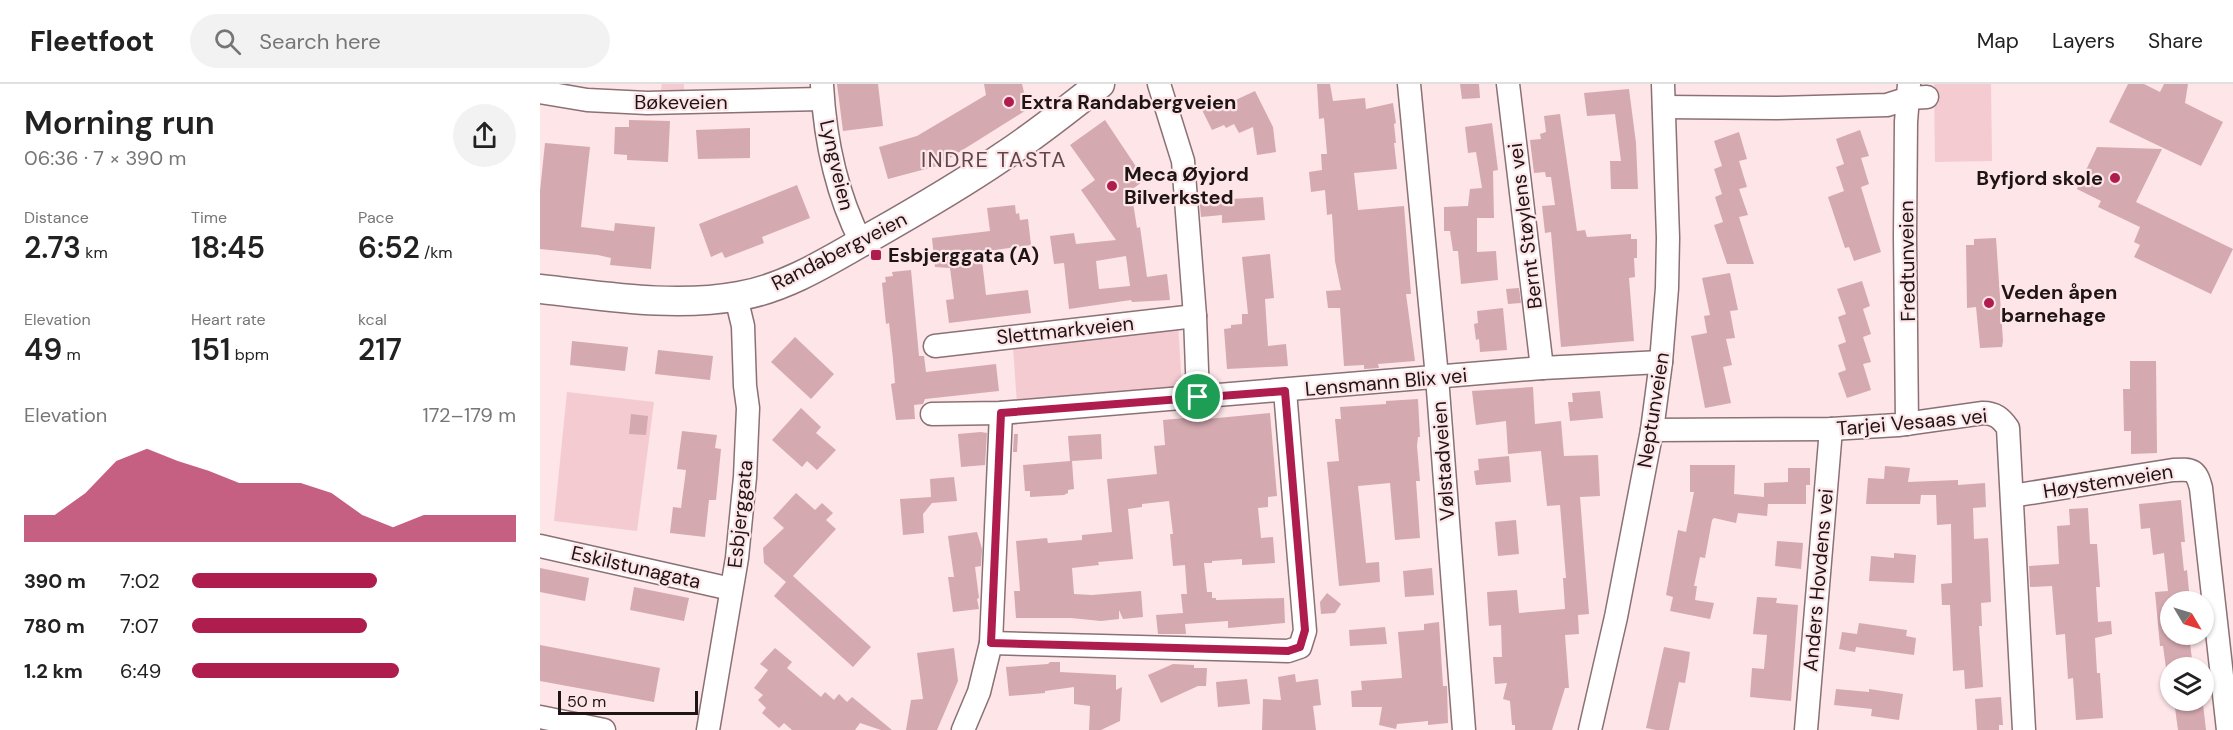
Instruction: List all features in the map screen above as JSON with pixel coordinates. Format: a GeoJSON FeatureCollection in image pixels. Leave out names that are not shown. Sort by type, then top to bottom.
{"type":"FeatureCollection","features":[{"type":"Feature","properties":{"kind":"main road","name":"Randabergveien"},"geometry":{"type":"LineString","coordinates":[[540,289],[666,302],[736,297],[768,288],[789,280],[861,242],[1004,156],[1101,84]]}},
{"type":"Feature","properties":{"kind":"street"},"geometry":{"type":"LineString","coordinates":[[1159,84],[1183,161],[1195,316],[1198,397]]}},
{"type":"Feature","properties":{"kind":"street","name":"Vølstadveien"},"geometry":{"type":"LineString","coordinates":[[1409,84],[1437,377],[1464,730]]}},
{"type":"Feature","properties":{"kind":"street","name":"Bernt Støylens vei"},"geometry":{"type":"LineString","coordinates":[[1508,84],[1542,368]]}},
{"type":"Feature","properties":{"kind":"street","name":"Neptunveien"},"geometry":{"type":"LineString","coordinates":[[1590,730],[1616,617],[1652,429],[1661,362],[1667,288],[1668,238],[1663,84]]}},
{"type":"Feature","properties":{"kind":"street","name":"Lyngveien"},"geometry":{"type":"LineString","coordinates":[[822,91],[831,153],[840,189],[849,219],[861,242]]}},
{"type":"Feature","properties":{"kind":"street","name":"Bøkeveien"},"geometry":{"type":"LineString","coordinates":[[540,92],[587,100],[647,104],[822,91]]}},
{"type":"Feature","properties":{"kind":"street","name":"Fredtunveien"},"geometry":{"type":"LineString","coordinates":[[1664,107],[1776,108],[1887,105],[1915,93]]}},
{"type":"Feature","properties":{"kind":"street","name":"Fredtunveien"},"geometry":{"type":"LineString","coordinates":[[1907,424],[1906,122],[1915,93]]}},
{"type":"Feature","properties":{"kind":"street","name":"Esbjerggata"},"geometry":{"type":"LineString","coordinates":[[708,730],[737,558],[745,477],[748,408],[743,326],[736,297]]}},
{"type":"Feature","properties":{"kind":"street","name":"Slettmarkveien"},"geometry":{"type":"LineString","coordinates":[[935,346],[1195,316]]}},
{"type":"Feature","properties":{"kind":"street","name":"Lensmann Blix vei"},"geometry":{"type":"LineString","coordinates":[[932,414],[1001,413],[1542,368],[1661,362]]}},
{"type":"Feature","properties":{"kind":"street"},"geometry":{"type":"LineString","coordinates":[[991,643],[1288,651],[1300,647],[1305,630],[1285,391]]}},
{"type":"Feature","properties":{"kind":"street"},"geometry":{"type":"LineString","coordinates":[[963,730],[979,692],[991,643],[1001,413]]}},
{"type":"Feature","properties":{"kind":"street","name":"Tarjei Vesaas vei"},"geometry":{"type":"LineString","coordinates":[[1652,429],[1831,429],[1907,424],[1983,413],[1992,413],[1999,417],[2008,428],[2025,730]]}},
{"type":"Feature","properties":{"kind":"street","name":"Anders Hovdens vei"},"geometry":{"type":"LineString","coordinates":[[1806,730],[1831,429]]}},
{"type":"Feature","properties":{"kind":"street","name":"Høystemveien"},"geometry":{"type":"LineString","coordinates":[[2012,496],[2173,470],[2185,469],[2198,476],[2228,730]]}},
{"type":"Feature","properties":{"kind":"street","name":"Eskilstunagata"},"geometry":{"type":"LineString","coordinates":[[540,546],[731,589]]}},
{"type":"Feature","properties":{"kind":"street"},"geometry":{"type":"LineString","coordinates":[[540,717],[604,730]]}},
{"type":"Feature","properties":{"kind":"shaded area"},"geometry":{"type":"Polygon","coordinates":[[[662,84],[684,84],[684,91],[661,90],[662,84]]]}},
{"type":"Feature","properties":{"kind":"shaded area"},"geometry":{"type":"Polygon","coordinates":[[[1934,84],[1991,84],[1992,161],[1935,162],[1934,84]]]}},
{"type":"Feature","properties":{"kind":"shaded area"},"geometry":{"type":"Polygon","coordinates":[[[1178,324],[1182,388],[1017,404],[1013,347],[1178,324]]]}},
{"type":"Feature","properties":{"kind":"shaded area"},"geometry":{"type":"Polygon","coordinates":[[[567,392],[654,402],[637,531],[554,521],[567,392]]]}},
{"type":"Feature","properties":{"kind":"building"},"geometry":{"type":"Polygon","coordinates":[[[837,84],[878,84],[883,126],[843,131],[837,84]]]}},
{"type":"Feature","properties":{"kind":"building"},"geometry":{"type":"Polygon","coordinates":[[[984,84],[1022,84],[1028,109],[937,166],[888,179],[879,147],[917,136],[986,95],[984,84]]]}},
{"type":"Feature","properties":{"kind":"building"},"geometry":{"type":"Polygon","coordinates":[[[1317,84],[1330,84],[1333,101],[1365,98],[1366,109],[1393,103],[1397,169],[1354,173],[1358,210],[1404,206],[1411,294],[1406,294],[1415,361],[1378,364],[1379,368],[1364,369],[1364,365],[1344,366],[1340,308],[1328,308],[1326,291],[1341,290],[1335,261],[1332,214],[1327,215],[1325,190],[1311,192],[1309,172],[1322,170],[1321,154],[1327,154],[1324,118],[1319,119],[1317,84]]]}},
{"type":"Feature","properties":{"kind":"building"},"geometry":{"type":"Polygon","coordinates":[[[1460,84],[1479,84],[1480,98],[1462,99],[1460,84]]]}},
{"type":"Feature","properties":{"kind":"building"},"geometry":{"type":"Polygon","coordinates":[[[2128,84],[2144,84],[2160,92],[2164,84],[2188,84],[2185,103],[2223,122],[2201,166],[2109,122],[2128,84]]]}},
{"type":"Feature","properties":{"kind":"building"},"geometry":{"type":"Polygon","coordinates":[[[1629,89],[1636,143],[1638,189],[1611,189],[1610,161],[1621,161],[1615,114],[1587,116],[1584,93],[1629,89]]]}},
{"type":"Feature","properties":{"kind":"building"},"geometry":{"type":"Polygon","coordinates":[[[1255,91],[1273,127],[1276,152],[1257,155],[1253,127],[1239,133],[1234,124],[1212,130],[1202,110],[1224,99],[1227,104],[1255,91]]]}},
{"type":"Feature","properties":{"kind":"building"},"geometry":{"type":"Polygon","coordinates":[[[1560,114],[1577,231],[1585,230],[1587,237],[1631,234],[1631,239],[1637,239],[1637,258],[1634,258],[1635,277],[1629,278],[1634,341],[1561,347],[1551,232],[1545,233],[1542,206],[1555,205],[1551,177],[1546,177],[1545,172],[1534,173],[1530,140],[1541,139],[1540,134],[1546,132],[1544,116],[1560,114]]]}},
{"type":"Feature","properties":{"kind":"building"},"geometry":{"type":"Polygon","coordinates":[[[629,120],[670,121],[668,162],[627,160],[627,155],[614,154],[615,127],[629,127],[629,120]]]}},
{"type":"Feature","properties":{"kind":"building"},"geometry":{"type":"Polygon","coordinates":[[[1105,120],[1145,180],[1131,190],[1137,228],[1140,227],[1147,277],[1167,274],[1170,300],[1132,302],[1131,300],[1069,309],[1064,263],[1054,264],[1050,236],[1074,233],[1076,244],[1116,240],[1081,190],[1095,180],[1070,145],[1105,120]],[[1126,256],[1096,261],[1099,289],[1130,286],[1126,256]]]}},
{"type":"Feature","properties":{"kind":"building"},"geometry":{"type":"Polygon","coordinates":[[[1492,123],[1498,170],[1493,171],[1494,218],[1477,218],[1477,252],[1496,251],[1498,280],[1461,284],[1458,251],[1453,251],[1450,231],[1444,231],[1444,207],[1468,206],[1470,189],[1482,188],[1476,152],[1468,153],[1465,127],[1492,123]]]}},
{"type":"Feature","properties":{"kind":"building"},"geometry":{"type":"Polygon","coordinates":[[[750,128],[750,158],[698,159],[696,130],[750,128]]]}},
{"type":"Feature","properties":{"kind":"building"},"geometry":{"type":"Polygon","coordinates":[[[1860,130],[1869,156],[1861,158],[1869,184],[1861,187],[1881,252],[1854,261],[1849,247],[1845,248],[1828,197],[1844,191],[1836,167],[1844,164],[1836,139],[1860,130]]]}},
{"type":"Feature","properties":{"kind":"building"},"geometry":{"type":"Polygon","coordinates":[[[1739,132],[1747,159],[1739,161],[1747,187],[1739,189],[1748,215],[1739,217],[1754,264],[1727,264],[1714,225],[1723,222],[1715,197],[1722,194],[1714,169],[1722,166],[1714,141],[1739,132]]]}},
{"type":"Feature","properties":{"kind":"building"},"geometry":{"type":"Polygon","coordinates":[[[545,143],[590,147],[581,227],[614,231],[615,223],[655,227],[651,269],[610,265],[611,258],[598,255],[540,249],[540,191],[545,143]]]}},
{"type":"Feature","properties":{"kind":"building","name":"Byfjord skole"},"geometry":{"type":"Polygon","coordinates":[[[2097,147],[2162,149],[2136,202],[2233,249],[2211,294],[2134,257],[2140,245],[2134,242],[2140,227],[2098,207],[2101,201],[2077,189],[2097,147]]]}},
{"type":"Feature","properties":{"kind":"building"},"geometry":{"type":"Polygon","coordinates":[[[797,185],[810,218],[762,237],[764,243],[725,258],[722,252],[711,257],[699,224],[797,185]]]}},
{"type":"Feature","properties":{"kind":"building"},"geometry":{"type":"Polygon","coordinates":[[[1216,195],[1217,200],[1263,197],[1265,220],[1222,223],[1222,215],[1201,217],[1199,196],[1216,195]]]}},
{"type":"Feature","properties":{"kind":"building"},"geometry":{"type":"Polygon","coordinates":[[[1015,205],[1016,214],[1019,213],[1020,220],[1028,219],[1031,245],[981,252],[986,295],[1028,290],[1031,313],[949,323],[946,300],[954,299],[950,268],[935,267],[932,238],[990,231],[987,208],[1015,205]]]}},
{"type":"Feature","properties":{"kind":"building"},"geometry":{"type":"Polygon","coordinates":[[[1996,238],[2003,341],[2002,347],[1980,348],[1976,307],[1967,308],[1966,245],[1974,245],[1974,239],[1996,238]]]}},
{"type":"Feature","properties":{"kind":"building"},"geometry":{"type":"Polygon","coordinates":[[[1270,254],[1274,298],[1265,299],[1268,346],[1286,344],[1288,366],[1227,369],[1224,329],[1231,328],[1231,325],[1242,324],[1242,314],[1248,314],[1242,257],[1270,254]]]}},
{"type":"Feature","properties":{"kind":"building"},"geometry":{"type":"Polygon","coordinates":[[[911,270],[919,356],[924,356],[926,372],[996,364],[999,391],[925,399],[923,404],[914,405],[915,419],[896,420],[891,384],[895,383],[893,359],[889,323],[886,324],[882,283],[886,282],[885,277],[893,276],[892,272],[911,270]]]}},
{"type":"Feature","properties":{"kind":"building"},"geometry":{"type":"Polygon","coordinates":[[[1730,273],[1738,310],[1730,311],[1735,338],[1726,339],[1732,365],[1723,367],[1731,403],[1705,408],[1691,336],[1707,333],[1704,316],[1710,315],[1702,278],[1730,273]]]}},
{"type":"Feature","properties":{"kind":"building"},"geometry":{"type":"Polygon","coordinates":[[[1862,281],[1870,306],[1863,309],[1871,334],[1863,337],[1871,362],[1863,364],[1871,390],[1847,398],[1838,373],[1846,370],[1838,345],[1846,342],[1838,317],[1846,314],[1837,289],[1862,281]]]}},
{"type":"Feature","properties":{"kind":"building"},"geometry":{"type":"Polygon","coordinates":[[[1519,288],[1521,303],[1508,304],[1506,289],[1519,288]]]}},
{"type":"Feature","properties":{"kind":"building"},"geometry":{"type":"Polygon","coordinates":[[[1503,308],[1507,350],[1480,352],[1474,324],[1478,323],[1477,311],[1503,308]]]}},
{"type":"Feature","properties":{"kind":"building"},"geometry":{"type":"Polygon","coordinates":[[[795,337],[834,374],[811,399],[771,362],[795,337]]]}},
{"type":"Feature","properties":{"kind":"building"},"geometry":{"type":"Polygon","coordinates":[[[572,341],[628,347],[625,371],[570,365],[572,341]]]}},
{"type":"Feature","properties":{"kind":"building"},"geometry":{"type":"Polygon","coordinates":[[[658,350],[713,356],[710,380],[655,374],[658,350]]]}},
{"type":"Feature","properties":{"kind":"building"},"geometry":{"type":"Polygon","coordinates":[[[2130,361],[2156,361],[2157,453],[2131,454],[2131,431],[2124,431],[2123,389],[2130,389],[2130,361]]]}},
{"type":"Feature","properties":{"kind":"building"},"geometry":{"type":"Polygon","coordinates":[[[1533,387],[1535,424],[1561,421],[1564,456],[1598,455],[1600,496],[1580,497],[1589,614],[1578,615],[1579,634],[1565,635],[1569,688],[1565,688],[1552,730],[1515,730],[1515,725],[1512,725],[1510,701],[1503,699],[1507,683],[1495,684],[1493,657],[1502,657],[1501,625],[1489,626],[1487,592],[1517,590],[1519,613],[1565,609],[1563,578],[1566,578],[1560,505],[1547,506],[1541,451],[1508,454],[1506,421],[1476,425],[1472,391],[1533,387]]]}},
{"type":"Feature","properties":{"kind":"building"},"geometry":{"type":"Polygon","coordinates":[[[1600,391],[1603,418],[1570,421],[1568,402],[1573,402],[1572,393],[1600,391]]]}},
{"type":"Feature","properties":{"kind":"building"},"geometry":{"type":"Polygon","coordinates":[[[1418,399],[1420,437],[1418,437],[1417,446],[1420,481],[1416,481],[1420,538],[1395,540],[1390,483],[1358,486],[1366,563],[1379,562],[1380,582],[1339,586],[1327,462],[1339,461],[1335,419],[1341,419],[1340,407],[1418,399]]]}},
{"type":"Feature","properties":{"kind":"building"},"geometry":{"type":"Polygon","coordinates":[[[801,408],[821,427],[816,433],[836,450],[817,470],[807,461],[802,467],[772,440],[801,408]]]}},
{"type":"Feature","properties":{"kind":"building"},"geometry":{"type":"Polygon","coordinates":[[[1270,413],[1277,496],[1268,497],[1268,507],[1258,508],[1261,538],[1273,537],[1275,563],[1242,565],[1242,559],[1204,563],[1207,592],[1212,592],[1212,598],[1216,600],[1284,598],[1285,623],[1228,628],[1228,621],[1185,624],[1186,634],[1158,634],[1156,615],[1183,613],[1181,594],[1187,594],[1185,565],[1173,566],[1170,534],[1173,534],[1169,501],[1142,504],[1142,507],[1128,509],[1133,559],[1098,562],[1099,565],[1072,568],[1074,594],[1092,595],[1141,591],[1143,617],[1123,619],[1119,610],[1119,619],[1101,621],[1071,618],[1016,618],[1014,591],[1020,591],[1016,541],[1047,538],[1048,543],[1082,540],[1082,535],[1112,532],[1107,479],[1157,474],[1154,446],[1165,445],[1163,420],[1207,416],[1207,419],[1270,413]]]}},
{"type":"Feature","properties":{"kind":"building"},"geometry":{"type":"Polygon","coordinates":[[[631,414],[648,416],[646,435],[629,434],[631,414]]]}},
{"type":"Feature","properties":{"kind":"building"},"geometry":{"type":"Polygon","coordinates":[[[682,431],[717,435],[715,448],[721,449],[716,500],[709,500],[705,537],[670,533],[673,507],[681,508],[686,470],[677,469],[682,431]]]}},
{"type":"Feature","properties":{"kind":"building"},"geometry":{"type":"Polygon","coordinates":[[[987,433],[985,465],[961,467],[958,434],[987,433]]]}},
{"type":"Feature","properties":{"kind":"building"},"geometry":{"type":"Polygon","coordinates":[[[1014,434],[1018,434],[1017,452],[1013,452],[1014,434]]]}},
{"type":"Feature","properties":{"kind":"building"},"geometry":{"type":"Polygon","coordinates":[[[1101,434],[1102,459],[1072,461],[1074,489],[1068,490],[1068,493],[1064,495],[1030,497],[1030,491],[1025,491],[1023,465],[1070,461],[1068,436],[1101,434]]]}},
{"type":"Feature","properties":{"kind":"building"},"geometry":{"type":"Polygon","coordinates":[[[1509,456],[1511,482],[1476,485],[1474,471],[1479,470],[1478,459],[1509,456]]]}},
{"type":"Feature","properties":{"kind":"building"},"geometry":{"type":"Polygon","coordinates":[[[1690,465],[1735,465],[1734,494],[1764,497],[1764,483],[1788,482],[1788,468],[1810,468],[1810,485],[1806,485],[1806,504],[1768,504],[1767,516],[1738,513],[1736,523],[1714,518],[1712,520],[1705,558],[1700,557],[1694,586],[1697,586],[1695,600],[1714,603],[1710,619],[1670,611],[1673,597],[1666,595],[1678,530],[1686,532],[1694,492],[1690,492],[1690,465]]]}},
{"type":"Feature","properties":{"kind":"building"},"geometry":{"type":"Polygon","coordinates":[[[1885,466],[1910,468],[1908,482],[1958,480],[1958,485],[1985,483],[1986,507],[1973,508],[1974,539],[1988,538],[1989,555],[1991,602],[1981,603],[1982,626],[1979,626],[1983,687],[1965,689],[1964,670],[1953,671],[1950,605],[1942,605],[1941,584],[1952,583],[1951,524],[1937,525],[1936,495],[1921,495],[1920,504],[1866,504],[1868,478],[1884,479],[1885,466]]]}},
{"type":"Feature","properties":{"kind":"building"},"geometry":{"type":"Polygon","coordinates":[[[954,477],[957,501],[932,503],[923,514],[924,533],[903,535],[900,499],[931,497],[930,479],[954,477]]]}},
{"type":"Feature","properties":{"kind":"building"},"geometry":{"type":"Polygon","coordinates":[[[796,493],[815,510],[822,503],[833,513],[826,520],[836,529],[793,576],[871,647],[853,667],[774,596],[786,582],[764,563],[763,548],[784,528],[773,518],[796,493]]]}},
{"type":"Feature","properties":{"kind":"building"},"geometry":{"type":"Polygon","coordinates":[[[2181,500],[2185,542],[2181,542],[2189,591],[2168,591],[2164,553],[2153,555],[2150,528],[2141,529],[2139,504],[2181,500]]]}},
{"type":"Feature","properties":{"kind":"building"},"geometry":{"type":"Polygon","coordinates":[[[2088,508],[2090,544],[2097,544],[2100,587],[2096,587],[2098,622],[2111,621],[2112,634],[2095,638],[2103,718],[2076,720],[2073,678],[2068,679],[2065,634],[2056,635],[2052,586],[2030,587],[2029,566],[2059,564],[2057,526],[2070,525],[2069,509],[2088,508]]]}},
{"type":"Feature","properties":{"kind":"building"},"geometry":{"type":"Polygon","coordinates":[[[1516,520],[1519,554],[1498,556],[1495,522],[1516,520]]]}},
{"type":"Feature","properties":{"kind":"building"},"geometry":{"type":"Polygon","coordinates":[[[977,532],[982,549],[981,566],[975,567],[979,609],[953,612],[948,577],[954,577],[948,536],[977,532]]]}},
{"type":"Feature","properties":{"kind":"building"},"geometry":{"type":"Polygon","coordinates":[[[1777,541],[1803,543],[1801,569],[1775,566],[1777,541]]]}},
{"type":"Feature","properties":{"kind":"building"},"geometry":{"type":"Polygon","coordinates":[[[1894,553],[1916,555],[1914,583],[1869,581],[1871,556],[1894,558],[1894,553]]]}},
{"type":"Feature","properties":{"kind":"building"},"geometry":{"type":"Polygon","coordinates":[[[540,568],[589,578],[585,601],[540,592],[540,568]]]}},
{"type":"Feature","properties":{"kind":"building"},"geometry":{"type":"Polygon","coordinates":[[[1432,568],[1434,595],[1405,597],[1403,571],[1432,568]]]}},
{"type":"Feature","properties":{"kind":"building"},"geometry":{"type":"Polygon","coordinates":[[[634,587],[689,598],[684,621],[630,610],[634,587]]]}},
{"type":"Feature","properties":{"kind":"building"},"geometry":{"type":"Polygon","coordinates":[[[2155,592],[2160,592],[2160,645],[2190,645],[2192,657],[2164,657],[2163,646],[2160,646],[2155,592]]]}},
{"type":"Feature","properties":{"kind":"building"},"geometry":{"type":"Polygon","coordinates":[[[1327,593],[1341,604],[1335,613],[1321,614],[1320,602],[1327,593]]]}},
{"type":"Feature","properties":{"kind":"building"},"geometry":{"type":"Polygon","coordinates":[[[1757,597],[1777,598],[1776,603],[1798,605],[1791,701],[1750,697],[1752,668],[1764,669],[1767,635],[1753,634],[1757,597]]]}},
{"type":"Feature","properties":{"kind":"building"},"geometry":{"type":"Polygon","coordinates":[[[1439,622],[1443,686],[1447,686],[1448,723],[1428,725],[1428,721],[1397,724],[1396,729],[1379,725],[1382,707],[1352,707],[1351,691],[1362,690],[1361,681],[1402,678],[1398,632],[1424,630],[1424,624],[1439,622]]]}},
{"type":"Feature","properties":{"kind":"building"},"geometry":{"type":"Polygon","coordinates":[[[1859,623],[1907,630],[1906,636],[1916,638],[1914,655],[1856,647],[1855,652],[1839,649],[1842,632],[1857,634],[1859,623]]]}},
{"type":"Feature","properties":{"kind":"building"},"geometry":{"type":"Polygon","coordinates":[[[1385,627],[1387,644],[1350,646],[1349,630],[1385,627]]]}},
{"type":"Feature","properties":{"kind":"building"},"geometry":{"type":"Polygon","coordinates":[[[540,645],[660,668],[654,702],[540,681],[540,645]]]}},
{"type":"Feature","properties":{"kind":"building"},"geometry":{"type":"Polygon","coordinates":[[[1664,647],[1690,652],[1685,683],[1679,682],[1669,730],[1656,730],[1646,728],[1664,647]]]}},
{"type":"Feature","properties":{"kind":"building"},"geometry":{"type":"Polygon","coordinates":[[[775,648],[792,662],[787,668],[821,697],[825,692],[834,700],[839,694],[847,702],[852,697],[892,730],[881,730],[860,723],[855,730],[792,730],[784,723],[779,728],[762,713],[766,708],[758,700],[763,695],[754,688],[768,670],[760,664],[775,648]]]}},
{"type":"Feature","properties":{"kind":"building"},"geometry":{"type":"Polygon","coordinates":[[[954,648],[958,681],[937,730],[906,730],[911,700],[923,699],[917,653],[954,648]]]}},
{"type":"Feature","properties":{"kind":"building"},"geometry":{"type":"Polygon","coordinates":[[[1060,662],[1060,672],[1116,675],[1116,690],[1122,687],[1120,721],[1101,730],[1089,730],[1090,706],[1074,704],[1074,687],[1045,691],[1045,693],[1009,696],[1006,667],[1060,662]]]}},
{"type":"Feature","properties":{"kind":"building"},"geometry":{"type":"Polygon","coordinates":[[[1173,664],[1207,668],[1206,686],[1198,686],[1161,703],[1148,675],[1173,664]]]}},
{"type":"Feature","properties":{"kind":"building"},"geometry":{"type":"Polygon","coordinates":[[[1295,674],[1296,682],[1318,679],[1321,705],[1313,706],[1316,730],[1262,730],[1263,699],[1281,700],[1278,677],[1295,674]]]}},
{"type":"Feature","properties":{"kind":"building"},"geometry":{"type":"Polygon","coordinates":[[[1247,679],[1250,704],[1218,707],[1216,682],[1247,679]]]}},
{"type":"Feature","properties":{"kind":"building"},"geometry":{"type":"Polygon","coordinates":[[[1836,689],[1869,692],[1869,689],[1903,694],[1899,720],[1871,716],[1872,709],[1834,705],[1836,689]]]}},
{"type":"Feature","properties":{"kind":"building"},"geometry":{"type":"Polygon","coordinates":[[[2001,697],[2003,725],[1999,725],[1999,730],[1977,730],[1975,699],[2001,697]]]}},
{"type":"Feature","properties":{"kind":"building"},"geometry":{"type":"Polygon","coordinates":[[[2175,711],[2204,711],[2206,730],[2178,730],[2175,711]]]}},
{"type":"Feature","properties":{"kind":"place","name":"Extra Randabergveien"},"geometry":{"type":"Point","coordinates":[1009,102]}},
{"type":"Feature","properties":{"kind":"place","name":"Byfjord skole"},"geometry":{"type":"Point","coordinates":[2115,178]}},
{"type":"Feature","properties":{"kind":"place","name":"Meca Øyjord Bilverksted"},"geometry":{"type":"Point","coordinates":[1112,186]}},
{"type":"Feature","properties":{"kind":"place","name":"Esbjerggata (A)"},"geometry":{"type":"Point","coordinates":[876,255]}},
{"type":"Feature","properties":{"kind":"place","name":"Veden åpen barnehage"},"geometry":{"type":"Point","coordinates":[1989,303]}},
{"type":"Feature","properties":{"kind":"district","name":"INDRE TASTA"},"geometry":{"type":"Point","coordinates":[994,159]}},
{"type":"Feature","properties":{"kind":"route"},"geometry":{"type":"LineString","coordinates":[[1285,391],[1305,630],[1300,647],[1288,651],[991,643],[1001,413],[1198,397],[1285,391]]}}]}
